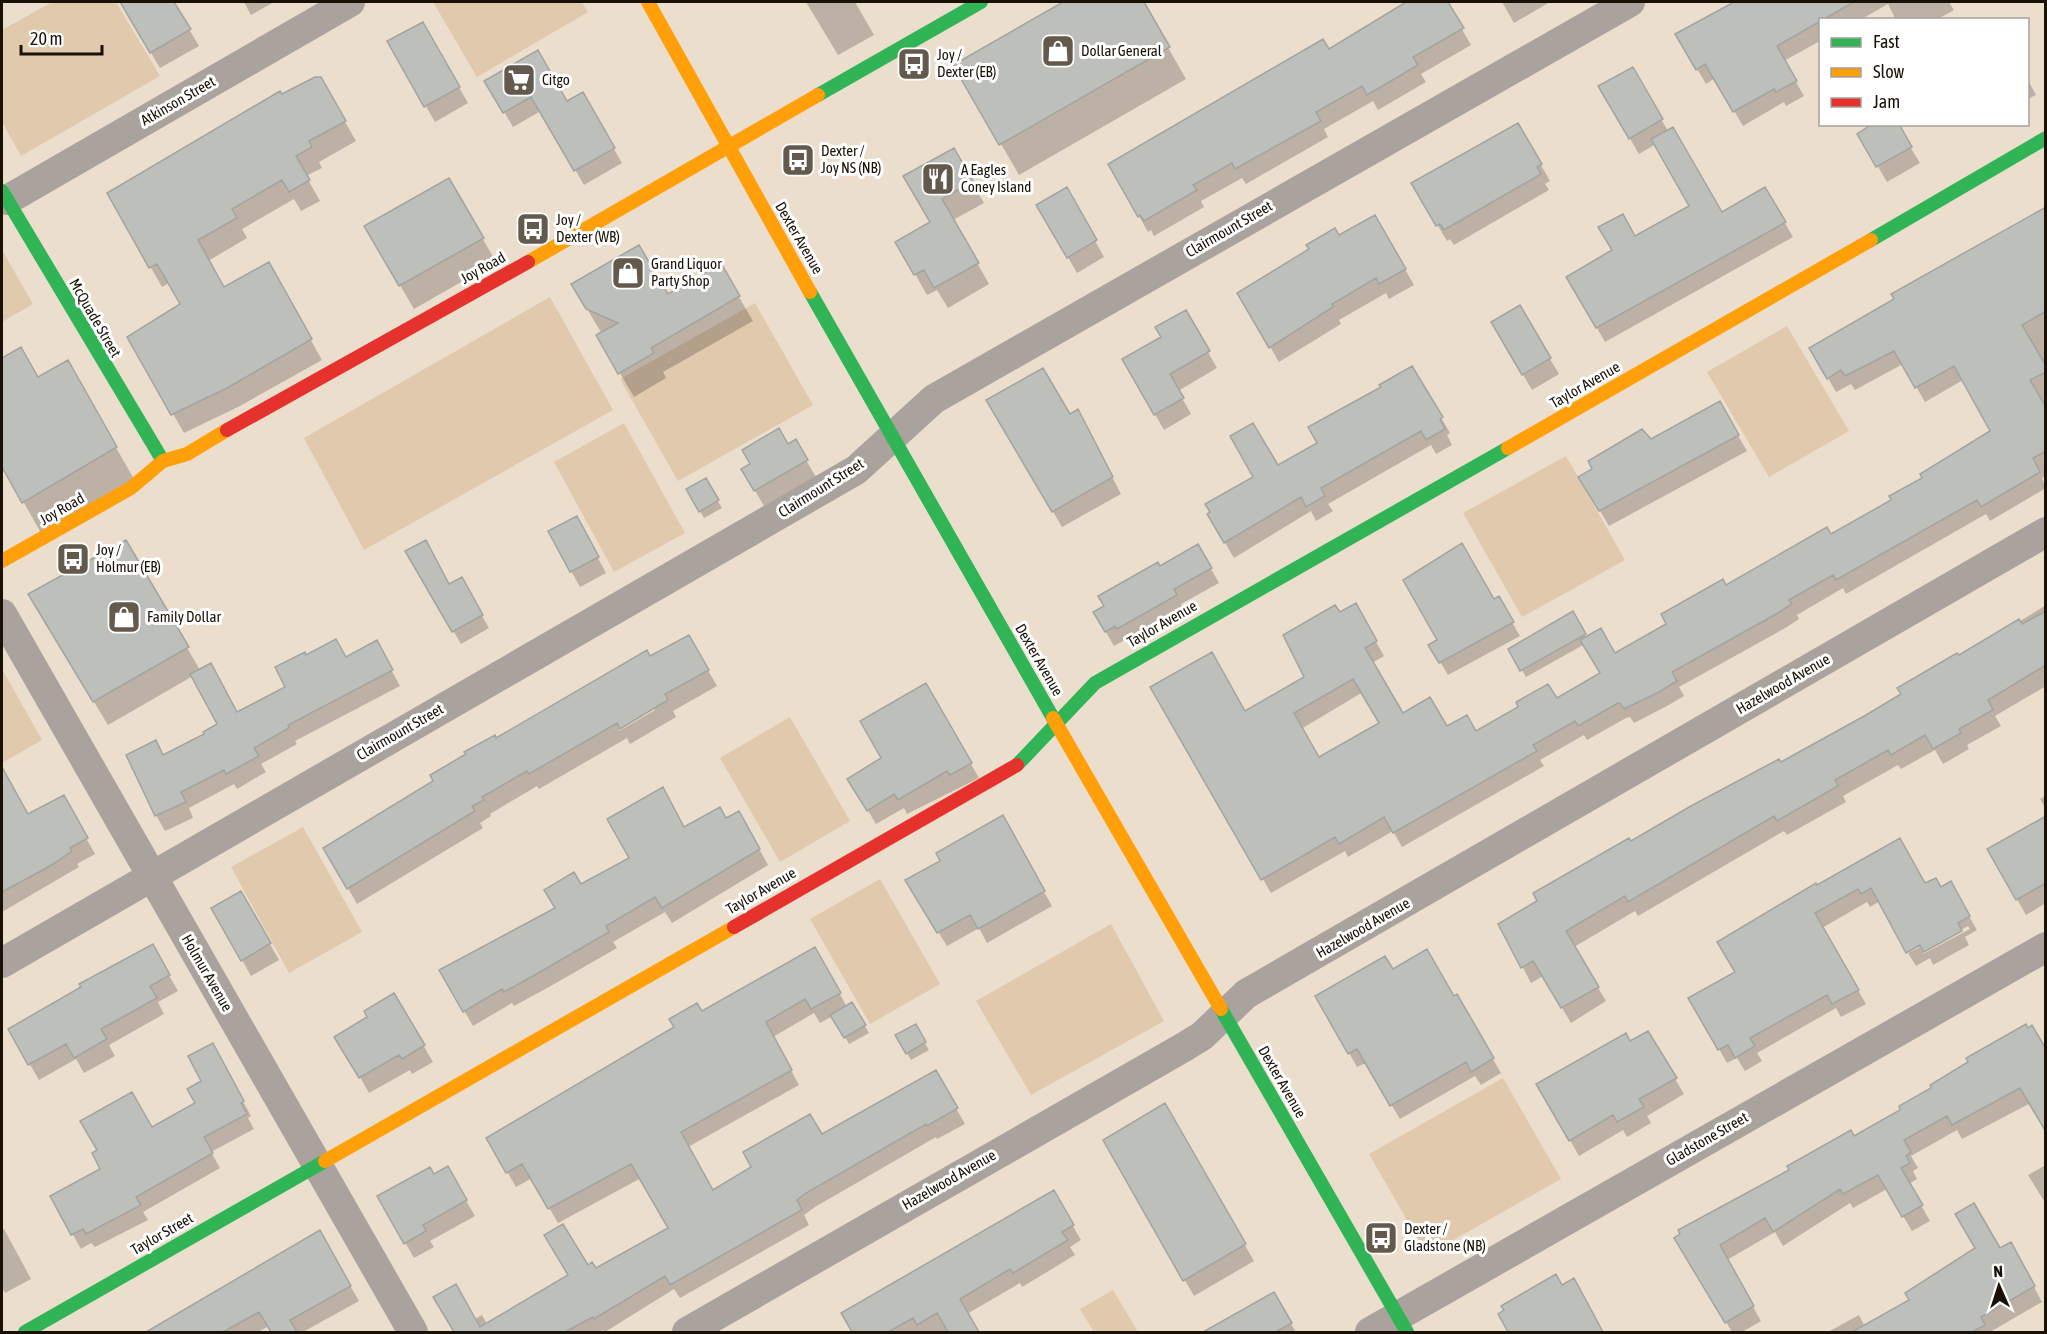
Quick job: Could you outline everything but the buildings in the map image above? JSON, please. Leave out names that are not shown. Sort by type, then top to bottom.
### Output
[{"type":"street","name":"Atkinson Street","points":[[4,195],[350,2]]},
{"type":"street","name":"Dexter Avenue","points":[[648,2],[727,147],[892,436],[1403,1324]]},
{"type":"street","name":"Joy Road","points":[[2,561],[131,488],[163,461],[187,454],[291,392],[542,254],[981,2]]},
{"type":"street","name":"Clairmount Street","points":[[2,963],[856,470],[934,399],[1630,2]]},
{"type":"street","name":"Taylor Avenue","points":[[316,1165],[1022,762],[1056,722],[1095,683],[1794,285],[2046,138]]},
{"type":"street","name":"McQuade Street","points":[[4,195],[163,461]]},
{"type":"street","name":"Hazelwood Avenue","points":[[687,1332],[1184,1047],[1202,1036],[1246,994],[2046,532]]},
{"type":"street","name":"Holmur Avenue","points":[[2,614],[412,1332]]},
{"type":"street","name":"Gladstone Street","points":[[1370,1332],[1403,1324],[2046,947]]},
{"type":"street","name":"Taylor Street","points":[[25,1332],[316,1165]]},
{"type":"shaded area","points":[[52,2],[116,2],[160,76],[21,156],[2,122],[2,30]]},
{"type":"shaded area","points":[[433,2],[582,2],[588,12],[477,77]]},
{"type":"shaded area","points":[[2,250],[33,304],[2,322]]},
{"type":"shaded area","points":[[550,297],[613,410],[364,550],[304,438]]},
{"type":"shaded area","points":[[755,303],[813,405],[678,481],[620,379]]},
{"type":"shaded area","points":[[1787,326],[1849,431],[1769,477],[1707,372]]},
{"type":"shaded area","points":[[624,423],[685,533],[614,572],[554,462]]},
{"type":"shaded area","points":[[1566,456],[1625,560],[1522,617],[1463,513]]},
{"type":"shaded area","points":[[2,669],[42,740],[2,763]]},
{"type":"shaded area","points":[[790,717],[850,821],[780,862],[720,758]]},
{"type":"shaded area","points":[[303,827],[362,932],[289,973],[231,867]]},
{"type":"shaded area","points":[[880,879],[940,984],[870,1024],[810,919]]},
{"type":"shaded area","points":[[1111,924],[1164,1021],[1031,1095],[976,1001]]},
{"type":"shaded area","points":[[1503,1078],[1561,1179],[1427,1255],[1369,1154]]},
{"type":"shaded area","points":[[1113,1290],[1138,1332],[1094,1332],[1080,1309]]},
{"type":"traffic: fast","points":[[818,95],[981,2]]},
{"type":"traffic: fast","points":[[1871,240],[2046,138]]},
{"type":"traffic: fast","points":[[2,191],[163,461]]},
{"type":"traffic: fast","points":[[810,292],[1053,718]]},
{"type":"traffic: fast","points":[[1017,765],[1095,683],[1508,448]]},
{"type":"traffic: fast","points":[[1221,1009],[1407,1332]]},
{"type":"traffic: fast","points":[[25,1332],[325,1161]]},
{"type":"traffic: slow","points":[[648,2],[810,292]]},
{"type":"traffic: slow","points":[[528,262],[818,95]]},
{"type":"traffic: slow","points":[[1508,448],[1871,240]]},
{"type":"traffic: slow","points":[[2,561],[131,488],[163,461],[187,454],[227,430]]},
{"type":"traffic: slow","points":[[1053,718],[1221,1009]]},
{"type":"traffic: slow","points":[[325,1161],[734,927]]},
{"type":"traffic: jam","points":[[227,430],[528,262]]},
{"type":"traffic: jam","points":[[734,927],[1017,765]]},
{"type":"place","name":"Dollar General","points":[[1058,51]]},
{"type":"place","name":"Joy / Dexter (EB)","points":[[914,64]]},
{"type":"place","name":"Citgo","points":[[519,80]]},
{"type":"place","name":"Dexter / Joy NS (NB)","points":[[798,160]]},
{"type":"place","name":"A Eagles Coney Island","points":[[938,179]]},
{"type":"place","name":"Joy / Dexter (WB)","points":[[533,229]]},
{"type":"place","name":"Grand Liquor Party Shop","points":[[628,273]]},
{"type":"place","name":"Joy / Holmur (EB)","points":[[73,559]]},
{"type":"place","name":"Family Dollar","points":[[124,617]]},
{"type":"place","name":"Dexter / Gladstone (NB)","points":[[1381,1238]]}]
